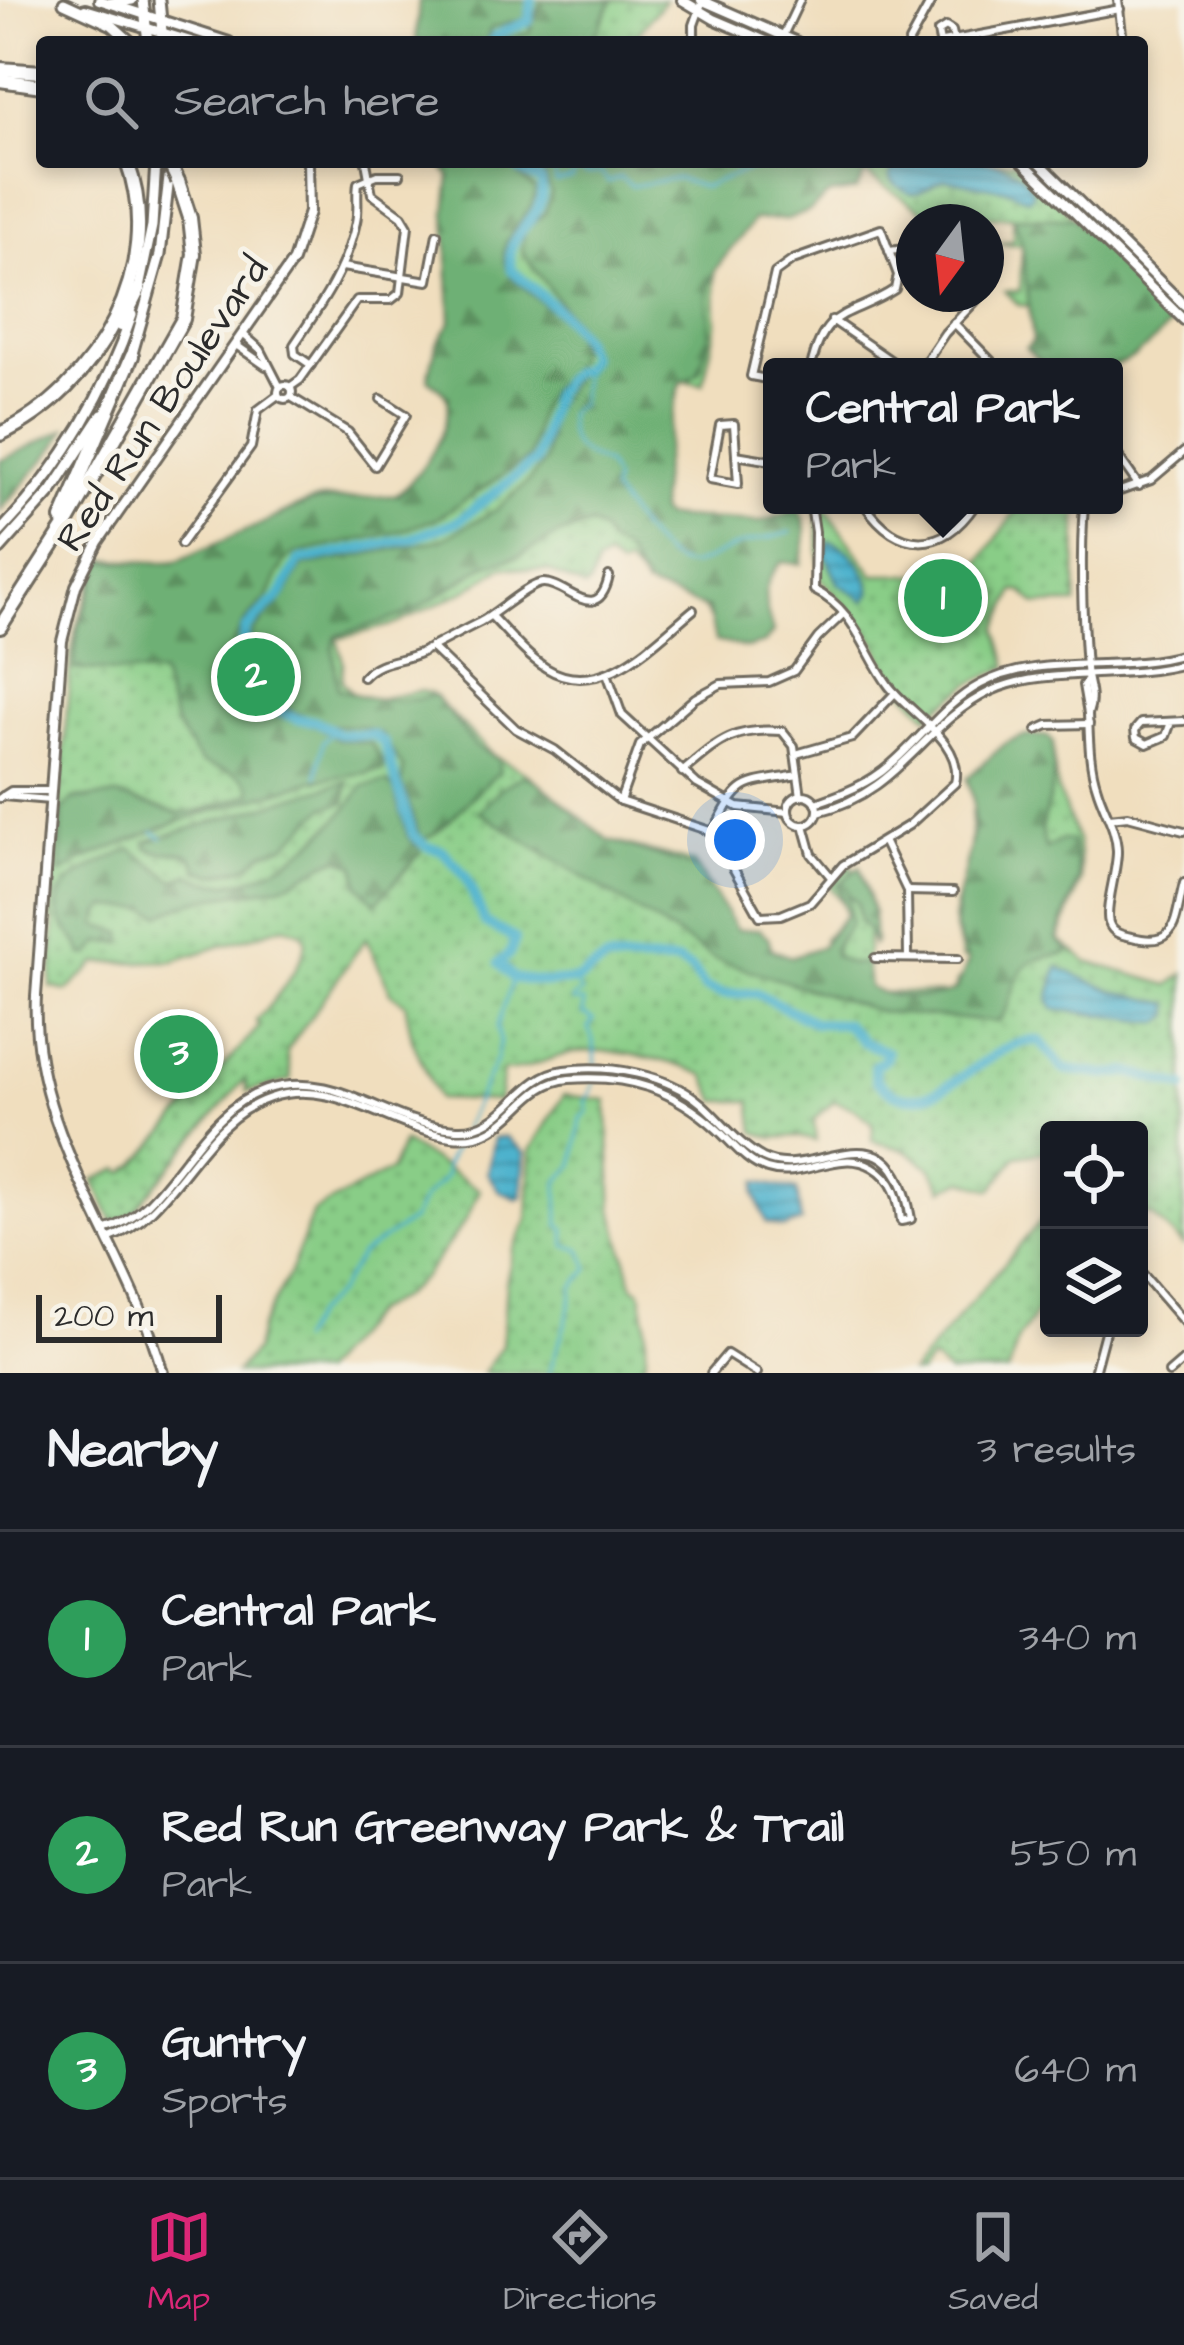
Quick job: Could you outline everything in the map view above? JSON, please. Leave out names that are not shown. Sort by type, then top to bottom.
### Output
[{"type":"highway","points":[[0,69],[36,72]]},
{"type":"highway","points":[[0,80],[36,85]]},
{"type":"highway","points":[[0,436],[71,383],[116,318],[139,226],[129,168]]},
{"type":"highway","points":[[1,626],[69,520],[179,329],[190,296],[194,254],[190,218],[173,168]]},
{"type":"highway","points":[[0,436],[51,410],[79,385],[110,345],[139,289]]},
{"type":"highway","points":[[1,626],[59,524],[132,356]]},
{"type":"main road","points":[[105,2],[132,0]]},
{"type":"main road","points":[[143,0],[147,36]]},
{"type":"main road","points":[[159,0],[163,36]]},
{"type":"main road","points":[[682,0],[702,3],[775,36]]},
{"type":"main road","points":[[60,1],[161,36]]},
{"type":"main road","points":[[60,1],[112,25],[124,36]]},
{"type":"main road","points":[[105,2],[212,36]]},
{"type":"main road","points":[[702,3],[758,36]]},
{"type":"main road","points":[[0,532],[47,479],[85,422],[112,366],[139,289],[152,226],[156,168]]},
{"type":"main road","points":[[0,548],[70,466],[132,356],[160,255],[169,168]]},
{"type":"main road","name":"Red Run Boulevard","points":[[163,1373],[56,1120],[37,1050],[35,1010],[60,654],[79,578],[108,526],[286,274],[303,239],[310,198],[308,168]]},
{"type":"main road","points":[[1029,168],[1184,320]]},
{"type":"main road","points":[[1045,168],[1184,305]]},
{"type":"street","points":[[783,36],[800,0]]},
{"type":"street","points":[[912,36],[932,0]]},
{"type":"street","points":[[694,36],[702,3]]},
{"type":"street","points":[[971,36],[1119,4],[1122,36]]},
{"type":"street","points":[[182,544],[250,447],[258,410],[311,365],[354,303],[365,297],[395,298],[400,293],[408,226],[372,194],[368,168]]},
{"type":"street","points":[[311,365],[295,353],[294,345],[328,298],[342,267],[357,217],[357,186],[370,176],[400,175]]},
{"type":"street","points":[[763,378],[751,376],[775,272],[793,260],[881,229],[898,275],[895,289],[832,320],[818,340],[813,358]]},
{"type":"street","points":[[342,267],[428,281],[437,234]]},
{"type":"street","points":[[889,251],[896,250]]},
{"type":"street","points":[[929,358],[965,312]]},
{"type":"street","points":[[832,320],[887,358]]},
{"type":"street","points":[[954,323],[989,358]]},
{"type":"street","points":[[244,335],[261,350],[284,400],[291,397]]},
{"type":"street","points":[[236,345],[269,368]]},
{"type":"street","points":[[290,387],[291,397]]},
{"type":"street","points":[[291,397],[354,437],[375,466],[406,415],[381,399]]},
{"type":"street","points":[[734,424],[736,455],[738,484],[710,479],[720,425],[734,424]]},
{"type":"street","points":[[1123,490],[1160,474],[1184,452]]},
{"type":"street","points":[[736,455],[763,460]]},
{"type":"street","points":[[1123,463],[1139,485]]},
{"type":"street","points":[[431,646],[516,729],[555,750],[620,801],[713,832],[760,916],[800,909],[854,858],[884,843],[955,783],[954,760],[933,730],[895,693],[863,637],[814,590],[813,514]]},
{"type":"street","points":[[873,514],[888,533],[904,540],[927,541],[956,530],[968,514]]},
{"type":"street","points":[[1084,514],[1088,714],[1094,779],[1116,840],[1117,872],[1108,916],[1115,932],[1150,942],[1163,940],[1171,932],[1184,883]]},
{"type":"street","points":[[362,677],[375,666],[431,646],[491,616],[540,583],[553,584],[575,599],[591,600],[602,594],[609,576]]},
{"type":"street","points":[[491,616],[546,668],[569,677],[608,675],[693,610]]},
{"type":"street","points":[[620,801],[636,750],[647,738],[712,687],[769,682],[794,671],[843,614]]},
{"type":"street","points":[[933,730],[968,692],[995,678],[1022,670],[1131,664],[1184,654]]},
{"type":"street","points":[[801,796],[792,801],[788,812],[793,821],[804,825],[814,821],[817,807],[878,775],[933,730],[998,688],[1038,679],[1086,679],[1184,664]]},
{"type":"street","points":[[608,675],[616,706],[682,772],[728,803],[758,812],[788,812]]},
{"type":"street","points":[[796,754],[852,738],[895,693]]},
{"type":"street","points":[[1172,722],[1166,736],[1148,744],[1136,738],[1141,723],[1184,721]]},
{"type":"street","points":[[1037,730],[1048,725],[1089,724]]},
{"type":"street","points":[[682,772],[726,736],[782,731],[792,740],[801,796],[817,807]]},
{"type":"street","points":[[713,832],[736,790],[751,782],[797,775]]},
{"type":"street","points":[[2,797],[50,795]]},
{"type":"street","points":[[1109,818],[1128,816],[1184,831]]},
{"type":"street","points":[[804,825],[812,854],[831,877]]},
{"type":"street","points":[[884,843],[908,891],[908,958]]},
{"type":"street","points":[[908,891],[953,892]]},
{"type":"street","points":[[875,958],[958,959]]},
{"type":"street","points":[[106,1235],[137,1213],[224,1114],[268,1089],[299,1084],[330,1087],[446,1132],[478,1131],[506,1123],[541,1088],[577,1074],[675,1095],[748,1160],[770,1170],[799,1172],[849,1160],[866,1163],[888,1179],[898,1199],[901,1221],[911,1220],[900,1180],[879,1159],[850,1151],[790,1164],[772,1162],[754,1153],[679,1087],[646,1076],[607,1077]]},
{"type":"street","points":[[1148,1280],[1184,1322]]},
{"type":"street","points":[[1094,1373],[1104,1337]]},
{"type":"street","points":[[711,1373],[727,1354],[757,1373]]},
{"type":"street","points":[[1169,1373],[1184,1360]]},
{"type":"green space","points":[[419,0],[529,0],[525,19],[491,28],[488,36],[416,36]]},
{"type":"green space","points":[[477,0],[665,0],[636,36],[474,36]]},
{"type":"green space","points":[[542,0],[613,0],[595,36],[516,36],[529,32]]},
{"type":"green space","points":[[443,168],[516,168],[535,189],[530,208],[505,245],[507,268],[566,324],[575,336],[577,356],[542,402],[529,458],[436,519],[293,554],[283,564],[268,597],[244,623],[225,661],[219,692],[231,710],[259,710],[318,726],[336,739],[371,743],[383,770],[315,780],[179,821],[82,860],[61,874],[62,811],[73,799],[117,796],[177,813],[200,811],[252,793],[239,775],[201,763],[175,724],[161,675],[74,669],[78,627],[103,561],[173,563],[311,502],[399,495],[418,473],[448,412],[449,397],[428,379],[436,345],[451,322],[446,212],[450,176]]},
{"type":"green space","points":[[450,168],[841,168],[713,203],[716,325],[703,384],[588,366],[548,483],[775,550],[717,632],[700,602],[659,586],[651,589],[626,564],[620,568],[607,558],[596,564],[585,588],[549,571],[503,567],[396,624],[337,639],[342,682],[360,702],[430,693],[494,756],[527,773],[604,839],[694,863],[730,929],[790,957],[814,949],[822,957],[831,947],[823,939],[849,912],[829,885],[851,864],[870,905],[864,992],[952,994],[958,980],[966,978],[968,959],[962,959],[953,920],[969,868],[972,812],[977,814],[1052,752],[1058,791],[1078,842],[1081,881],[1059,940],[1088,962],[1169,985],[1184,974],[1184,1245],[1148,1214],[1148,1121],[1040,1121],[1040,1152],[1017,1156],[992,1190],[964,1180],[943,1189],[932,1169],[906,1150],[872,1141],[873,1123],[855,1109],[834,1101],[814,1120],[816,1141],[797,1136],[774,1138],[755,1132],[751,1101],[717,1101],[705,1075],[638,1056],[599,1051],[567,1054],[503,1071],[499,1101],[438,1099],[412,1039],[405,1003],[391,993],[366,938],[287,1051],[291,1080],[247,1092],[245,1079],[132,1213],[113,1223],[94,1180],[120,1169],[124,1173],[137,1164],[203,1090],[200,1086],[216,1068],[220,1070],[260,1026],[256,1021],[289,979],[305,942],[303,934],[284,926],[174,961],[97,963],[67,991],[51,987],[55,921],[51,920],[71,657],[76,628],[101,559],[183,560],[312,501],[368,500],[396,493],[417,475],[447,422],[448,401],[432,379],[458,326],[455,174]]},
{"type":"green space","points":[[538,168],[862,168],[856,190],[829,194],[808,212],[789,219],[753,220],[722,261],[708,291],[706,350],[698,373],[681,383],[669,429],[659,512],[664,517],[760,522],[801,514],[806,536],[801,564],[781,562],[774,571],[766,587],[773,632],[765,643],[747,648],[715,641],[708,609],[645,586],[625,552],[591,525],[484,566],[411,613],[336,636],[338,689],[386,700],[434,695],[475,746],[499,760],[499,773],[440,830],[421,840],[402,784],[403,768],[381,734],[362,727],[329,725],[252,696],[236,702],[229,690],[253,632],[285,596],[302,566],[440,540],[496,510],[545,461],[551,412],[590,353],[578,328],[522,252],[524,230],[545,213],[551,192]]},
{"type":"green space","points":[[857,168],[1023,168],[1101,245],[1113,358],[1036,358],[1026,348],[1033,341],[1030,306],[1019,305],[1005,291],[1020,291],[1022,245],[1004,243],[1013,240],[1013,217],[1004,217],[1004,204],[912,204]]},
{"type":"green space","points":[[1014,217],[1073,218],[1177,318],[1144,350],[1123,362],[1123,358],[1036,358],[1026,348],[1033,341],[1022,245]]},
{"type":"green space","points":[[66,429],[57,445],[0,511],[0,461]]},
{"type":"green space","points":[[817,514],[830,514],[874,575],[971,575],[1014,514],[1077,514],[1076,604],[1037,605],[1015,591],[998,629],[1008,667],[970,684],[928,716],[896,683],[874,639],[820,577]]},
{"type":"green space","points":[[1048,736],[1053,741],[1053,781],[1043,840],[1046,849],[1061,840],[1072,841],[1079,877],[1057,939],[1069,952],[1035,960],[1024,968],[998,1022],[881,1012],[715,959],[479,812],[501,788],[524,775],[608,840],[698,869],[737,930],[759,929],[772,950],[791,957],[820,947],[846,915],[838,885],[860,866],[873,912],[875,942],[873,945],[868,929],[860,923],[857,903],[848,894],[851,923],[834,956],[850,964],[866,963],[869,987],[878,991],[900,997],[936,996],[956,990],[968,962],[955,926],[974,830],[967,778],[1007,742]]},
{"type":"green space","points":[[348,781],[345,802],[325,807],[285,846],[264,852],[249,866],[216,875],[198,870],[184,853],[147,847],[146,842]]},
{"type":"green space","points":[[387,782],[394,789],[408,837],[421,852],[376,903],[359,885],[356,865],[339,858],[287,884],[206,899],[161,915],[148,909],[107,907],[97,925],[123,933],[123,943],[101,942],[90,955],[83,955],[63,923],[58,908],[67,885],[131,849],[174,880],[190,874],[213,882],[237,882],[287,861],[332,825],[363,786]]},
{"type":"green space","points":[[564,1095],[607,1100],[613,1209],[633,1286],[641,1291],[646,1357],[640,1373],[483,1373],[502,1346],[506,1283],[513,1251],[528,1220],[531,1150]]},
{"type":"green space","points":[[403,1142],[480,1190],[466,1220],[424,1277],[373,1312],[320,1373],[235,1373],[255,1350],[260,1328],[290,1273],[313,1212],[391,1170]]},
{"type":"green space","points":[[1040,1222],[1040,1304],[1018,1340],[1008,1372],[948,1373],[931,1359],[920,1373],[911,1373]]},
{"type":"water","points":[[894,168],[1011,168],[1033,193],[1028,199],[1008,190],[945,179],[914,193],[901,188],[890,175]]},
{"type":"water","points":[[829,541],[844,548],[862,569],[871,593],[865,601],[838,583],[825,554]]},
{"type":"water","points":[[1058,967],[1113,991],[1171,1004],[1171,1015],[1161,1023],[1054,1009],[1049,999]]},
{"type":"water","points":[[506,1137],[525,1153],[518,1199],[499,1191],[487,1173],[494,1138]]},
{"type":"water","points":[[757,1182],[797,1190],[801,1222],[784,1228],[767,1223],[755,1193]]},
{"type":"waterway","points":[[495,36],[529,21],[532,0]]},
{"type":"waterway","points":[[518,168],[541,181],[542,196],[513,244],[512,270],[560,312],[582,338],[589,356],[583,369],[571,372],[553,395],[536,461],[458,521],[413,538],[299,561],[281,595],[246,629],[236,673],[225,682],[227,697],[237,704],[259,703],[297,719],[316,721],[339,734],[373,735],[384,743],[413,835],[426,846],[442,850],[465,875],[485,923],[515,939],[510,953],[499,963],[513,978],[547,983],[578,980],[606,961],[678,962],[692,970],[704,988],[723,994],[756,993],[815,1023],[846,1024],[863,1042],[887,1052],[874,1066],[876,1080],[897,1094],[917,1097],[937,1091],[998,1053],[1019,1043],[1040,1041],[1063,1069],[1106,1075],[1128,1072],[1184,1087]]},
{"type":"waterway","points":[[527,176],[554,168]]},
{"type":"waterway","points":[[554,168],[556,182],[572,178],[576,169],[586,174],[601,172],[608,182],[620,177],[632,186],[676,178],[703,187],[753,168]]},
{"type":"waterway","points":[[583,369],[580,405],[569,411],[571,439],[580,451],[606,464],[614,479],[612,492],[659,550],[683,565],[694,565],[743,544],[791,532]]},
{"type":"waterway","points":[[317,776],[323,741],[334,732]]},
{"type":"waterway","points":[[153,832],[163,838]]},
{"type":"waterway","points":[[463,1129],[496,1060],[497,1027],[513,978]]},
{"type":"waterway","points":[[549,1373],[573,1287],[589,1269],[581,1249],[566,1246],[565,1229],[559,1225],[558,1182],[574,1165],[596,1065],[588,1028],[594,1020],[583,1014],[584,1002],[573,1002],[582,993],[573,980]]},
{"type":"waterway","points":[[298,1341],[360,1255],[412,1220],[423,1199],[445,1177],[459,1137]]},
{"type":"place","name":"Central Park","points":[[943,598]]},
{"type":"place","name":"Red Run Greenway Park & Trail","points":[[256,677]]},
{"type":"place","name":"Guntry","points":[[179,1054]]}]
